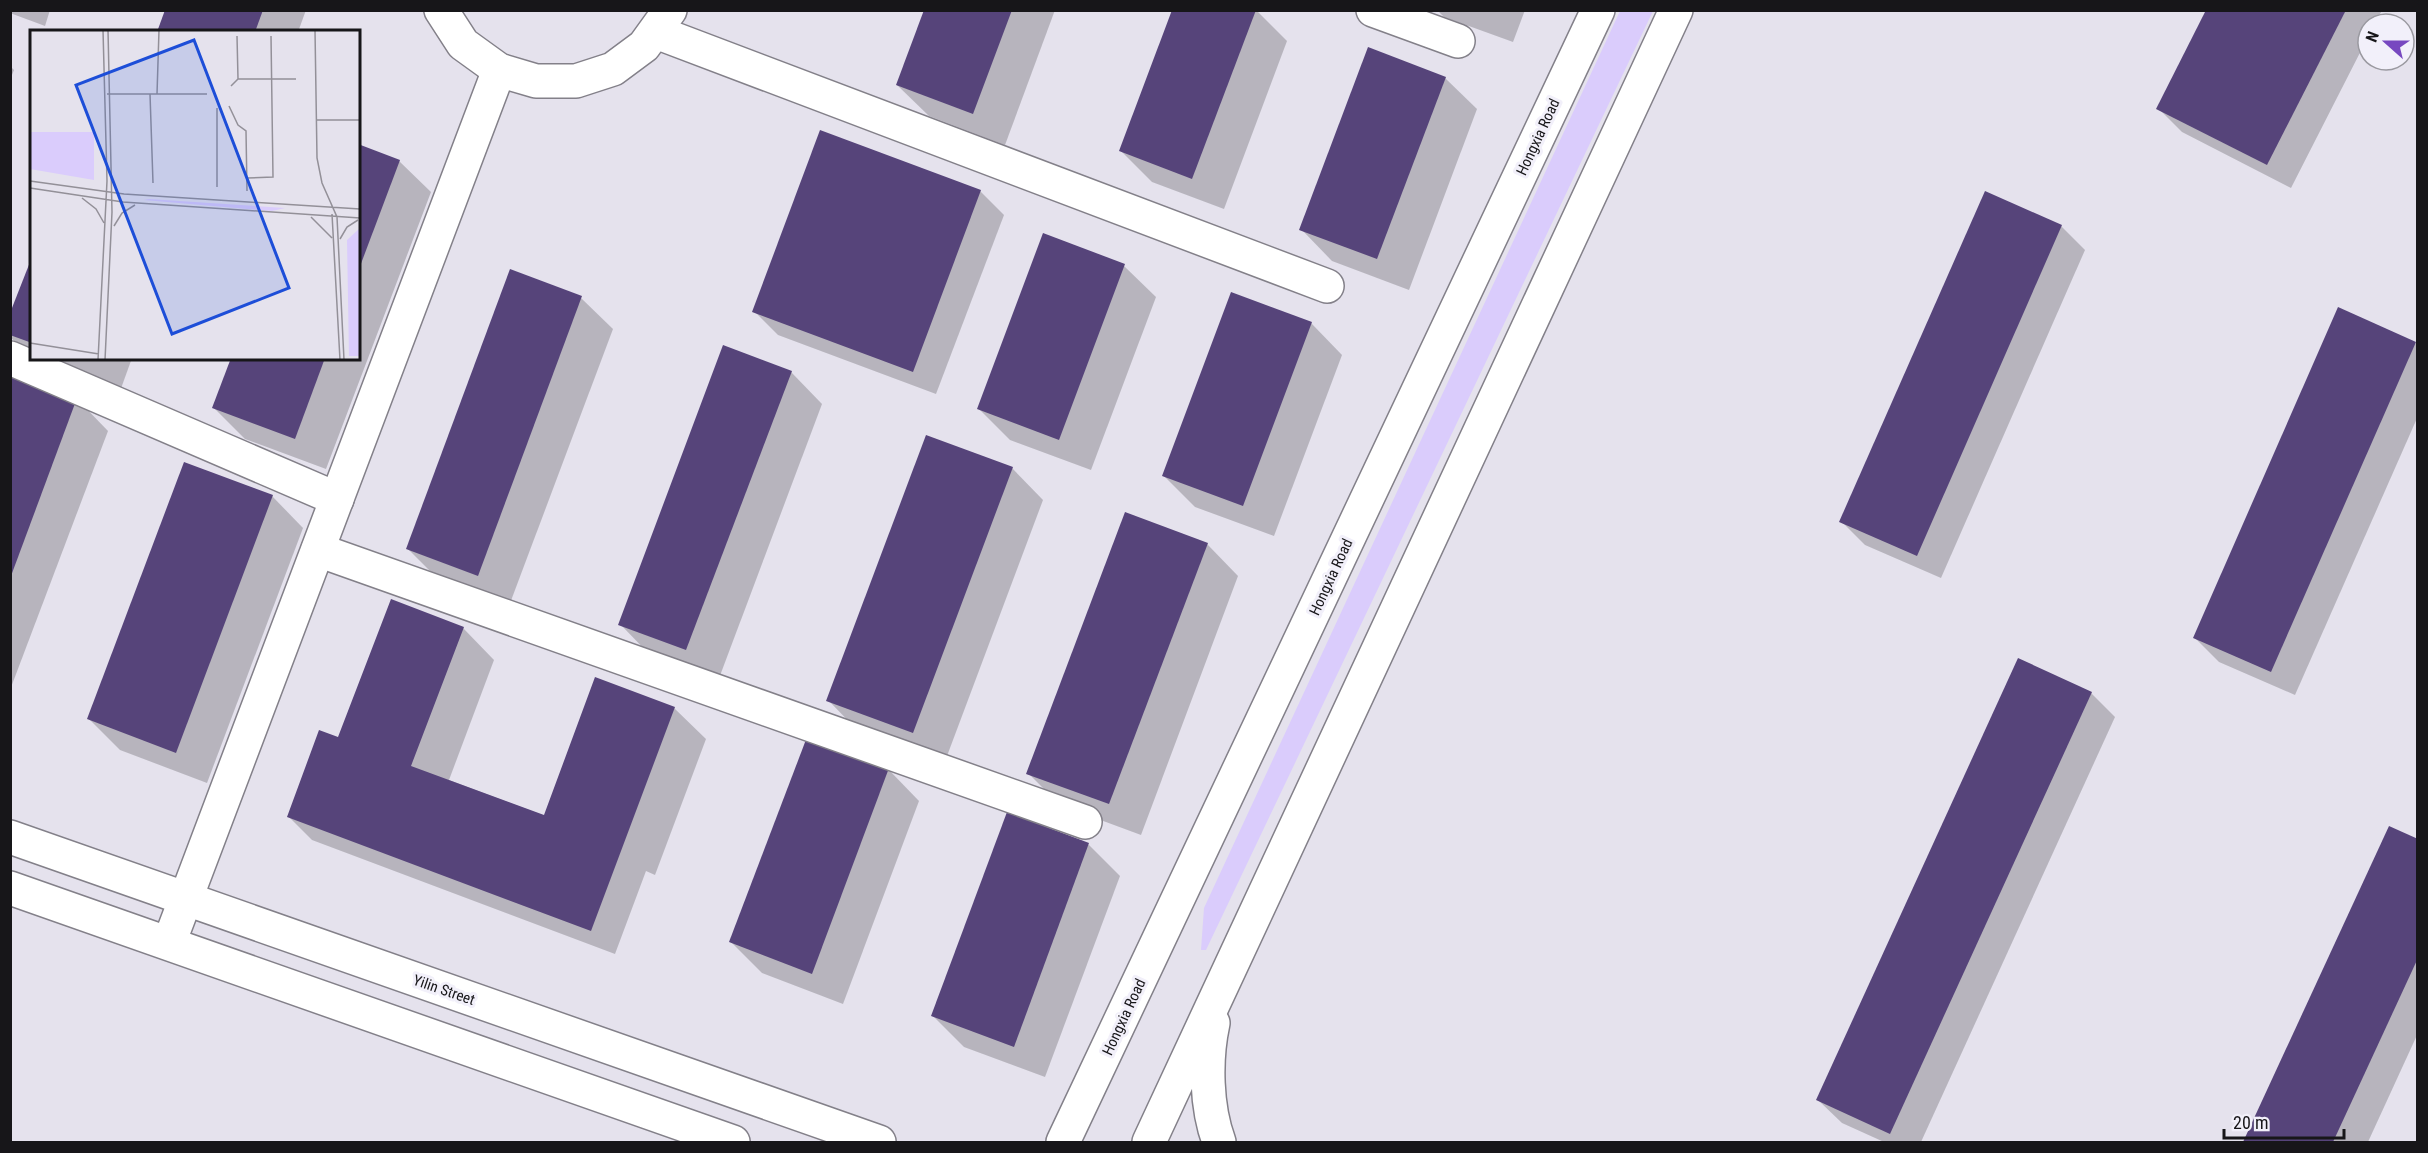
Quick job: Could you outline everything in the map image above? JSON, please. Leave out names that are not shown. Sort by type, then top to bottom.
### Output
[{"type":"street","points":[[441,10],[463,44],[499,70],[536,81],[576,81],[613,69],[644,46],[663,21],[1327,286]]},
{"type":"street","points":[[1373,10],[1458,41]]},
{"type":"street","name":"Hongxia Road","points":[[1063,1143],[1598,10]]},
{"type":"street","points":[[1149,1143],[1676,10]]},
{"type":"street","points":[[169,944],[499,70]]},
{"type":"street","points":[[10,358],[337,499]]},
{"type":"street","points":[[318,550],[1085,822]]},
{"type":"street","name":"Yilin Street","points":[[10,837],[879,1143]]},
{"type":"street","points":[[10,888],[734,1143]]},
{"type":"street","points":[[1218,993],[1209,1039],[1209,1084],[1219,1143]]},
{"type":"shaded area","points":[[1620,11],[1653,11],[1206,950],[1201,950],[1204,908]]},
{"type":"building","points":[[165,10],[263,10],[256,30],[158,30]]},
{"type":"building","points":[[924,10],[1012,10],[973,114],[896,85]]},
{"type":"building","points":[[1172,10],[1256,10],[1192,179],[1119,151]]},
{"type":"building","points":[[2206,10],[2346,10],[2267,165],[2156,109]]},
{"type":"building","points":[[1368,47],[1446,77],[1377,259],[1299,230]]},
{"type":"building","points":[[820,130],[981,190],[913,372],[752,312]]},
{"type":"building","points":[[360,145],[400,160],[360,266]]},
{"type":"building","points":[[1985,191],[2062,225],[1917,556],[1839,522]]},
{"type":"building","points":[[1043,233],[1125,264],[1059,440],[977,409]]},
{"type":"building","points":[[30,262],[30,342],[10,335],[10,313]]},
{"type":"building","points":[[510,269],[582,296],[478,576],[406,549]]},
{"type":"building","points":[[1231,292],[1312,322],[1243,506],[1162,476]]},
{"type":"building","points":[[2338,307],[2416,342],[2271,672],[2193,638]]},
{"type":"building","points":[[723,345],[792,371],[686,650],[618,625]]},
{"type":"building","points":[[230,360],[324,360],[295,439],[212,408]]},
{"type":"building","points":[[10,373],[77,398],[11,576],[10,576]]},
{"type":"building","points":[[926,435],[1013,467],[913,733],[826,701]]},
{"type":"building","points":[[184,462],[273,495],[176,753],[87,719]]},
{"type":"building","points":[[1125,512],[1208,543],[1109,804],[1026,774]]},
{"type":"building","points":[[391,599],[464,627],[411,766],[544,815],[595,677],[675,707],[591,931],[287,817],[319,730],[338,737]]},
{"type":"building","points":[[2018,658],[2092,692],[1890,1134],[1816,1100]]},
{"type":"building","points":[[807,737],[889,768],[812,974],[729,942]]},
{"type":"building","points":[[1007,812],[1089,843],[1014,1047],[931,1016]]},
{"type":"building","points":[[2389,826],[2418,839],[2418,958],[2333,1142],[2243,1142]]}]
